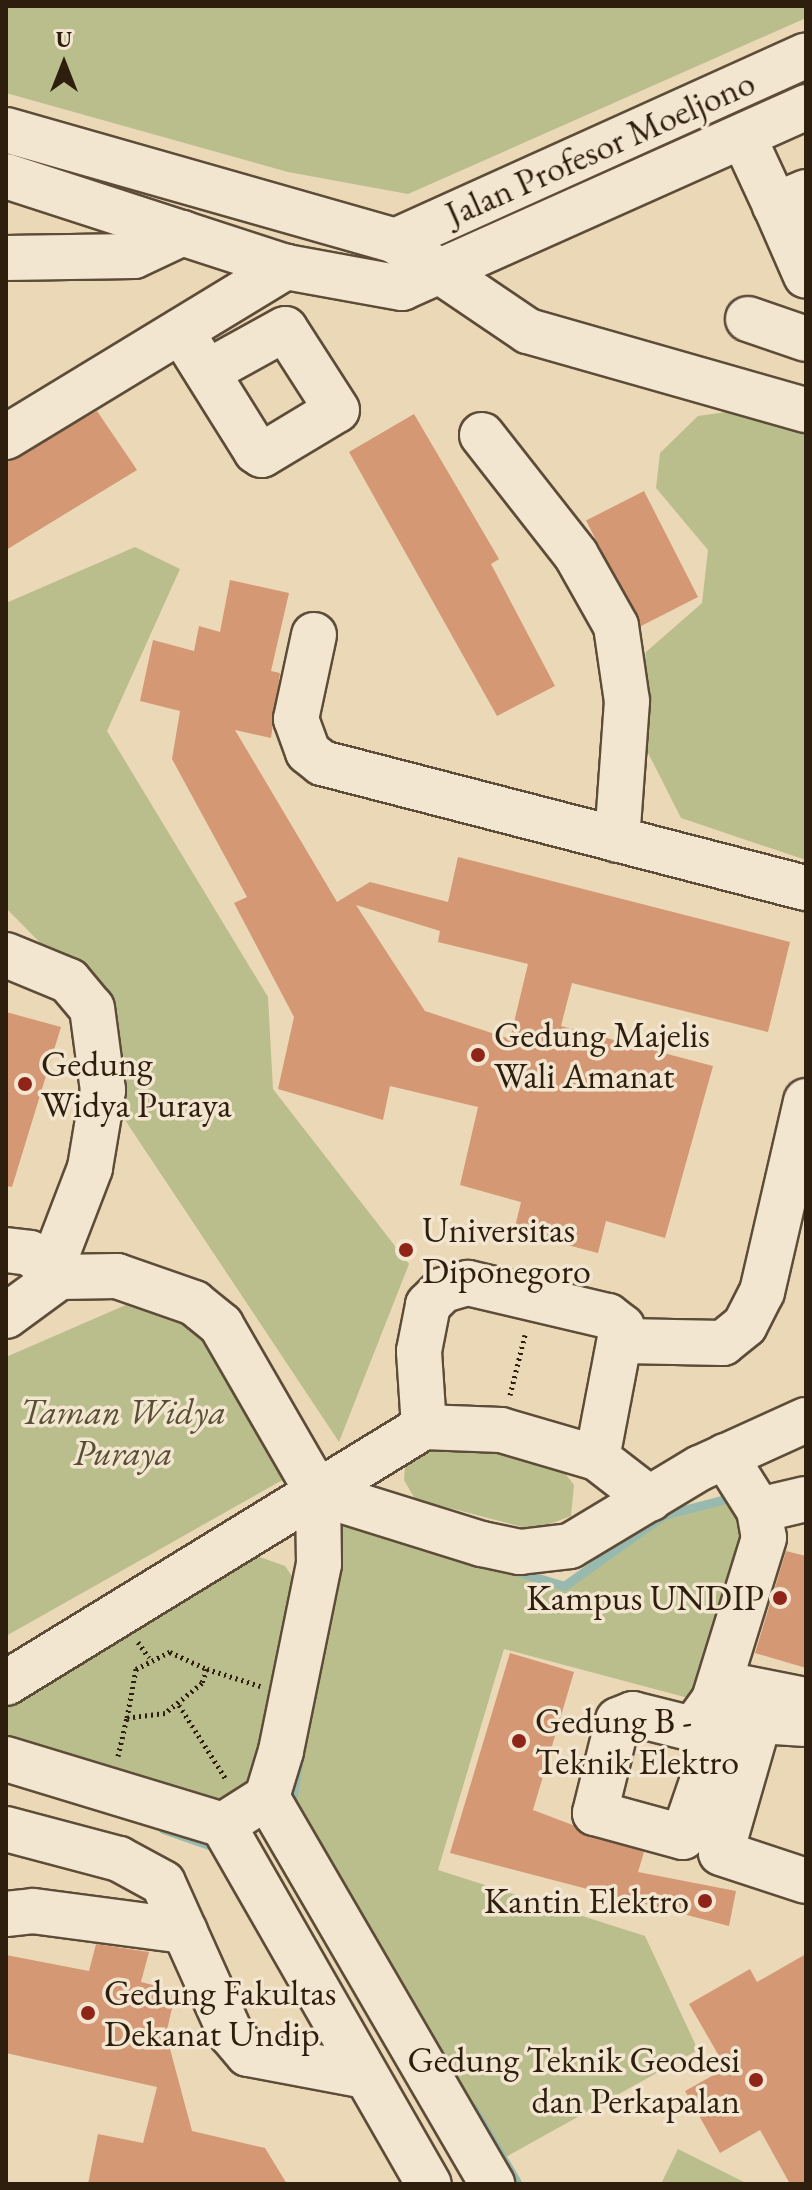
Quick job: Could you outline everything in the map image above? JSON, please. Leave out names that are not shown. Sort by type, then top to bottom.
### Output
[{"type":"street","name":"Jalan Profesor Moeljono","points":[[395,241],[806,55]]},
{"type":"street","points":[[6,176],[286,267],[383,288],[438,274],[806,107]]},
{"type":"street","points":[[6,130],[395,241],[438,274],[528,331],[806,410]]},
{"type":"street","points":[[743,136],[790,198],[806,276]]},
{"type":"street","points":[[6,258],[134,256],[183,233]]},
{"type":"street","points":[[6,437],[286,267]]},
{"type":"street","points":[[748,319],[806,339]]},
{"type":"street","points":[[181,331],[207,372]]},
{"type":"street","points":[[482,435],[576,555],[616,626],[627,701],[617,840]]},
{"type":"street","points":[[314,635],[296,719],[308,752],[322,763],[806,888]]},
{"type":"street","points":[[6,955],[69,981],[92,1008],[103,1090],[90,1168],[56,1272],[6,1316]]},
{"type":"street","points":[[625,1341],[723,1343],[745,1325],[762,1292],[806,1101]]},
{"type":"street","points":[[6,1250],[56,1272],[117,1276],[204,1308],[221,1325],[318,1493],[319,1564],[271,1689],[252,1789],[223,1825]]},
{"type":"street","points":[[424,1427],[419,1351],[428,1305],[443,1290],[468,1283],[608,1316],[625,1341],[597,1458]]},
{"type":"street","points":[[318,1493],[520,1552],[570,1546],[725,1456],[806,1420]]},
{"type":"street","points":[[6,1683],[424,1427],[501,1430],[597,1458],[650,1499]]},
{"type":"street","points":[[725,1456],[759,1510],[764,1538],[702,1725],[622,1717],[595,1813],[683,1837],[735,1686],[806,1700]]},
{"type":"street","points":[[759,1510],[806,1499]]},
{"type":"street","points":[[246,1537],[298,1549],[319,1564]]},
{"type":"street","points":[[806,1724],[759,1721],[721,1853],[806,1881]]},
{"type":"street","points":[[6,1759],[223,1825],[429,2184]]},
{"type":"street","points":[[252,1789],[492,2184]]},
{"type":"street","points":[[6,1829],[147,1871],[163,1883],[231,2034],[248,2054],[366,2076]]},
{"type":"street","points":[[6,1914],[33,1911],[185,1931]]},
{"type":"street","points":[[334,2015],[377,1991]]},
{"type":"path","points":[[501,1430],[534,1299]]},
{"type":"path","points":[[120,1645],[147,1629]]},
{"type":"path","points":[[207,1669],[179,1705],[127,1718],[136,1669],[163,1652],[271,1689]]},
{"type":"path","points":[[179,1705],[232,1790],[252,1789]]},
{"type":"green space","points":[[6,6],[806,6],[806,18],[408,194],[288,172],[6,93]]},
{"type":"green space","points":[[770,406],[806,417],[806,860],[681,818],[635,727],[646,652],[702,603],[708,550],[656,488],[660,453],[698,416]]},
{"type":"green space","points":[[135,547],[180,569],[107,731],[268,997],[273,1089],[409,1264],[339,1442],[125,1120],[103,1007],[6,908],[6,603]]},
{"type":"green space","name":"Taman Widya Puraya","points":[[128,1304],[193,1323],[295,1473],[6,1636],[6,1357]]},
{"type":"green space","points":[[435,1437],[561,1468],[574,1485],[571,1516],[534,1530],[415,1499],[404,1480],[406,1456]]},
{"type":"green space","points":[[748,1493],[760,1523],[707,1703],[504,1649],[438,1870],[645,1936],[698,2050],[504,2158],[290,1813],[340,1520],[564,1586],[664,1515]]},
{"type":"green space","points":[[254,1555],[285,1566],[294,1579],[255,1768],[239,1799],[202,1806],[6,1744],[6,1704]]},
{"type":"green space","points":[[678,2149],[748,2184],[661,2184]]},
{"type":"building","points":[[97,411],[137,470],[6,550],[6,462]]},
{"type":"building","points":[[414,414],[499,559],[491,564],[555,686],[497,716],[349,452]]},
{"type":"building","points":[[644,491],[698,597],[640,627],[586,521]]},
{"type":"building","name":"Gedung Majelis Wali Amanat","points":[[230,580],[289,593],[271,671],[280,673],[271,738],[235,730],[337,902],[370,882],[448,902],[458,857],[790,942],[768,1032],[572,983],[561,1026],[713,1066],[665,1238],[606,1221],[598,1253],[514,1231],[521,1202],[460,1185],[478,1107],[390,1086],[383,1120],[278,1089],[294,1017],[234,903],[247,897],[172,759],[180,711],[140,701],[153,640],[194,651],[199,626],[220,632]],"holes":[[[356,905],[440,931],[438,942],[528,964],[510,1039],[425,1011]]]},
{"type":"building","name":"Gedung Widya Puraya","points":[[6,1012],[61,1027],[12,1187],[6,1186]]},
{"type":"building","name":"Kampus UNDIP","points":[[786,1551],[806,1556],[806,1668],[755,1653]]},
{"type":"building","name":"Gedung B - Teknik Elektro","points":[[510,1653],[574,1672],[533,1810],[644,1852],[638,1872],[736,1891],[729,1926],[450,1853]]},
{"type":"building","name":"Gedung Fakultas Dekanat Undip","points":[[96,1944],[149,1952],[141,1982],[176,1991],[166,2034],[192,2131],[265,2148],[287,2184],[88,2184],[98,2134],[143,2143],[157,2087],[6,2053],[6,1955],[89,1971]]},
{"type":"building","name":"Gedung Teknik Geodesi dan Perkapalan","points":[[806,1954],[806,2184],[790,2184],[760,2130],[720,2153],[685,2091],[726,2068],[689,2004],[750,1969],[757,1982]]},
{"type":"waterway","points":[[515,1571],[564,1586],[664,1515],[737,1496]]},
{"type":"waterway","points":[[291,1809],[298,1764]]},
{"type":"waterway","points":[[163,1829],[220,1849]]},
{"type":"waterway","points":[[473,2108],[518,2184]]},
{"type":"place","name":"Gedung Majelis Wali Amanat","points":[[478,1055]]},
{"type":"place","name":"Gedung Widya Puraya","points":[[25,1084]]},
{"type":"place","name":"Universitas Diponegoro","points":[[406,1250]]},
{"type":"place","name":"Kampus UNDIP","points":[[780,1598]]},
{"type":"place","name":"Gedung B - Teknik Elektro","points":[[519,1741]]},
{"type":"place","name":"Kantin Elektro","points":[[705,1901]]},
{"type":"place","name":"Gedung Fakultas Dekanat Undip","points":[[88,2013]]},
{"type":"place","name":"Gedung Teknik Geodesi dan Perkapalan","points":[[756,2080]]}]
